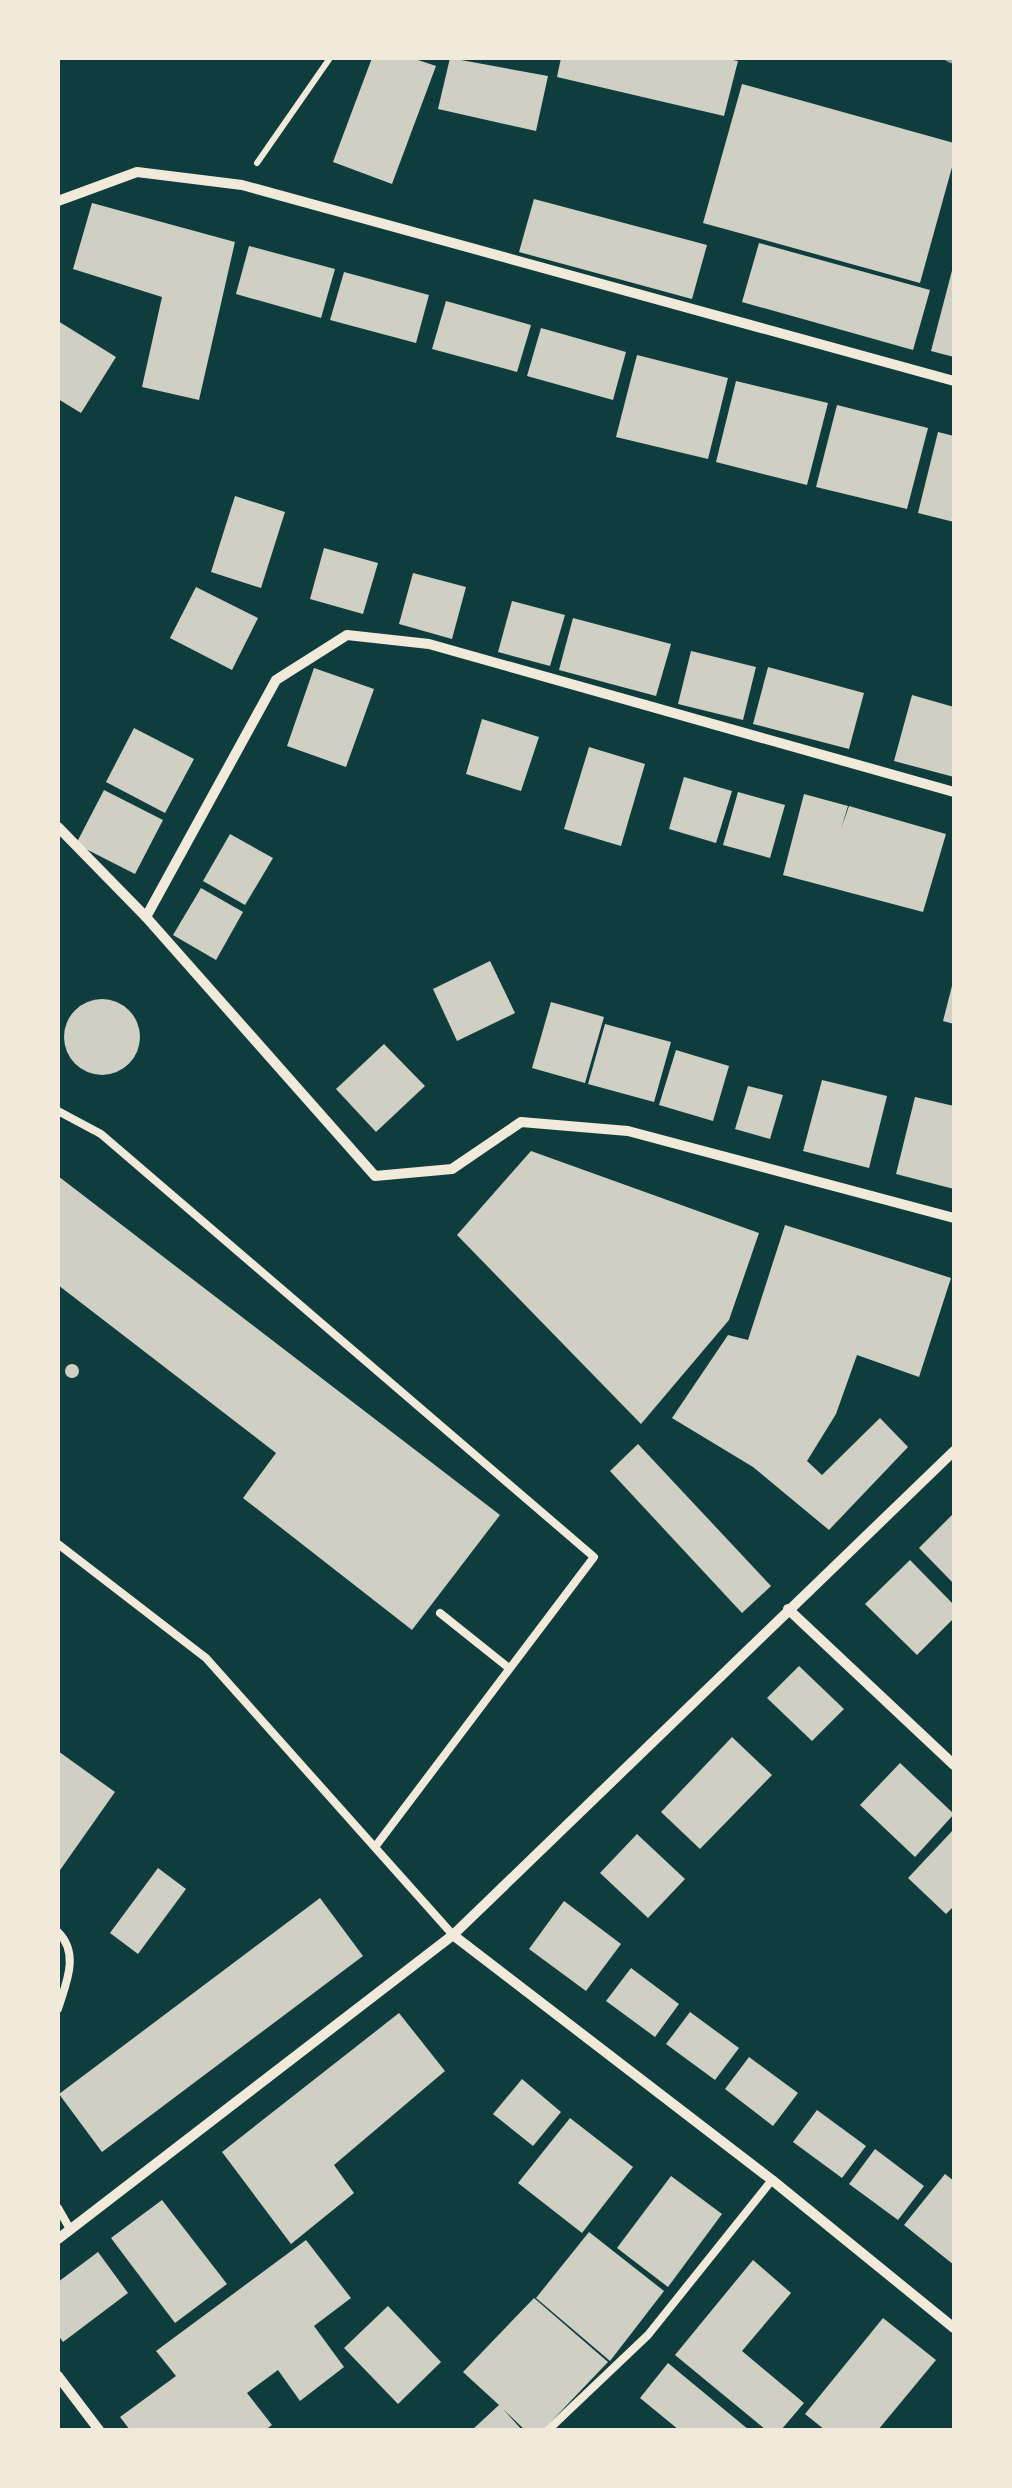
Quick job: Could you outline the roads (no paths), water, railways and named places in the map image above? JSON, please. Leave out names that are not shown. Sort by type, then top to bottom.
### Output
[{"type":"street","points":[[58,201],[138,172],[242,185],[954,381]]},
{"type":"street","points":[[146,918],[276,680],[347,635],[429,644],[954,792]]},
{"type":"street","points":[[58,827],[146,918],[374,1176],[452,1169],[521,1122],[628,1131],[954,1218]]},
{"type":"street","points":[[58,2239],[453,1934],[954,1451]]},
{"type":"street","points":[[788,1609],[954,1765]]},
{"type":"street","points":[[453,1934],[772,2180],[954,2328]]},
{"type":"street","points":[[58,2376],[98,2430]]},
{"type":"lane","points":[[58,1110],[101,1134],[594,1556],[376,1848]]},
{"type":"lane","points":[[58,1544],[206,1658],[453,1934]]},
{"type":"lane","points":[[440,1613],[509,1668]]},
{"type":"lane","points":[[58,1932],[65,1939],[72,1968],[58,2009]]},
{"type":"lane","points":[[548,2430],[648,2335],[772,2180]]},
{"type":"lane","points":[[58,2208],[70,2230]]},
{"type":"railway","points":[[949,58],[954,60]]}]
